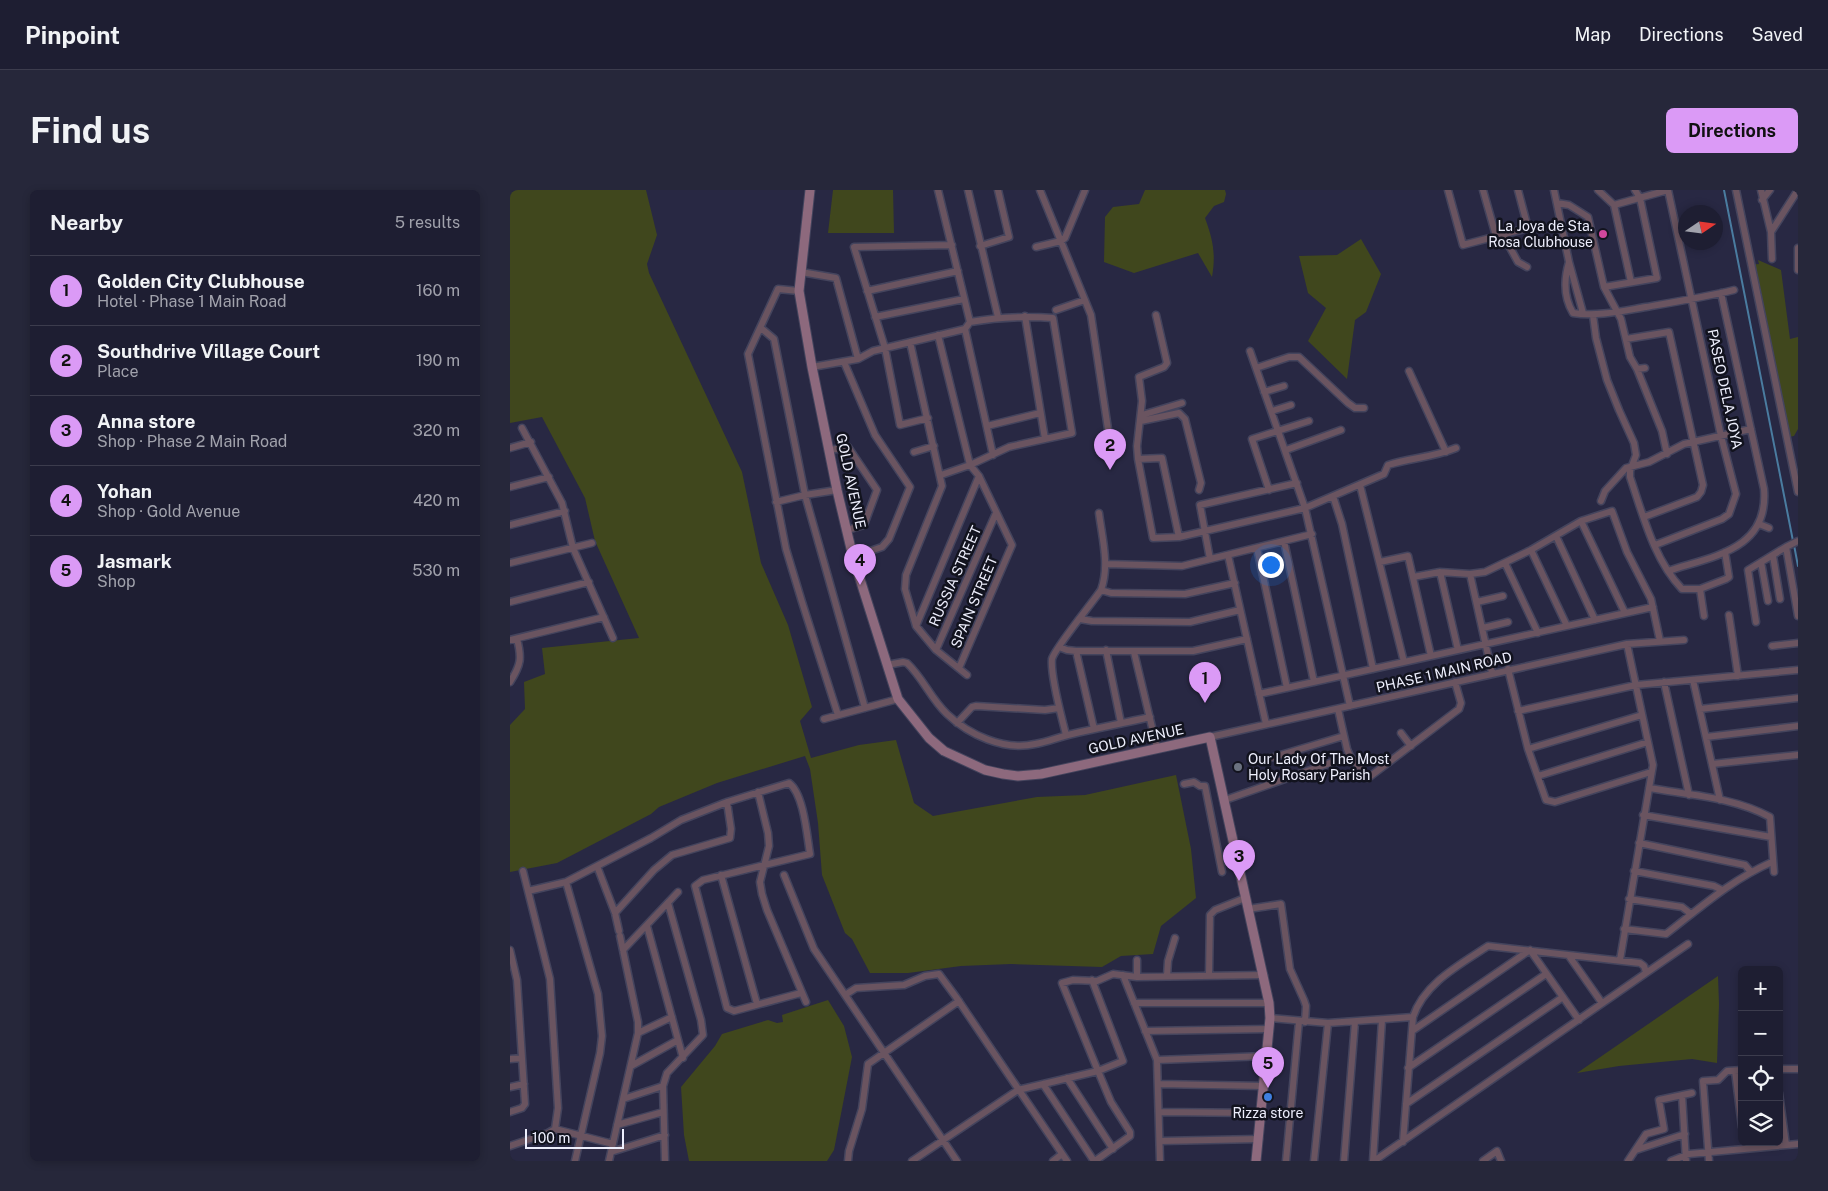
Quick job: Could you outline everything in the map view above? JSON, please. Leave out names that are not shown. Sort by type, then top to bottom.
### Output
[{"type":"street","name":"GOLD AVENUE","points":[[810,190],[799,291],[812,367],[847,530],[898,699],[929,738],[944,750],[986,770],[1018,776],[1041,774],[1210,737]]},
{"type":"street","points":[[938,190],[970,322]]},
{"type":"street","points":[[968,190],[998,317]]},
{"type":"street","points":[[980,246],[1009,237],[998,190]]},
{"type":"street","points":[[1040,190],[1091,315],[1108,429]]},
{"type":"street","points":[[1036,248],[1061,241],[1065,238],[1084,190]]},
{"type":"street","points":[[1448,190],[1463,245],[1528,228],[1518,190]]},
{"type":"street","points":[[1482,190],[1499,236],[1518,262],[1527,267]]},
{"type":"street","points":[[1554,190],[1569,262],[1583,313]]},
{"type":"street","points":[[1598,190],[1614,206],[1631,282]]},
{"type":"street","points":[[1604,287],[1657,278],[1640,198],[1635,190]]},
{"type":"street","points":[[1614,206],[1668,190]]},
{"type":"street","name":"PASEO DELA JOYA","points":[[1655,545],[1722,519],[1729,514],[1736,494],[1721,436],[1668,190]]},
{"type":"street","points":[[1736,190],[1798,492]]},
{"type":"street","points":[[1761,190],[1770,232],[1772,259]]},
{"type":"street","points":[[1762,200],[1770,190]]},
{"type":"street","points":[[1770,232],[1798,190]]},
{"type":"street","points":[[1557,204],[1569,205],[1588,217],[1604,287],[1618,312],[1630,357],[1637,369],[1662,431],[1668,454]]},
{"type":"street","points":[[928,418],[900,425],[885,348],[854,247],[952,245]]},
{"type":"street","points":[[1798,248],[1798,270]]},
{"type":"street","points":[[1569,262],[1564,277],[1569,307],[1573,313],[1618,312],[1734,290]]},
{"type":"street","points":[[800,272],[836,278],[858,359]]},
{"type":"street","points":[[867,291],[958,272]]},
{"type":"street","points":[[799,291],[778,289],[748,354],[786,549],[838,715]]},
{"type":"street","points":[[1668,571],[1725,552],[1748,539],[1759,524],[1764,509],[1764,488],[1721,293]]},
{"type":"street","points":[[875,317],[964,299]]},
{"type":"street","points":[[1056,310],[1085,300]]},
{"type":"street","points":[[1593,314],[1596,338],[1607,380],[1634,443],[1636,455],[1630,477],[1655,545],[1668,571],[1682,589],[1700,589],[1726,579],[1728,576],[1725,552]]},
{"type":"street","points":[[1156,315],[1167,363],[1164,368],[1139,377],[1142,401],[1137,446],[1153,538],[1179,537],[1305,508],[1384,474],[1388,465],[1456,448]]},
{"type":"street","points":[[1025,316],[1044,439]]},
{"type":"street","points":[[812,367],[858,359],[872,351],[965,329],[970,322],[998,317],[1053,318],[1072,432],[1009,447],[970,465],[941,475]]},
{"type":"street","points":[[760,328],[774,339],[805,495],[865,708]]},
{"type":"street","points":[[965,329],[993,455]]},
{"type":"street","points":[[1626,339],[1669,332],[1703,485],[1697,497],[1644,517]]},
{"type":"street","points":[[938,335],[970,465],[979,476],[996,513]]},
{"type":"street","points":[[910,342],[942,486],[905,581],[908,603],[916,626],[936,650],[967,675]]},
{"type":"street","points":[[1250,351],[1305,508],[1350,706]]},
{"type":"street","points":[[1256,368],[1289,357],[1299,357],[1348,403],[1355,408],[1364,408]]},
{"type":"street","points":[[844,362],[875,435],[910,487],[889,539],[882,547],[854,557]]},
{"type":"street","points":[[1637,369],[1645,368]]},
{"type":"street","points":[[1409,371],[1446,452]]},
{"type":"street","points":[[1264,392],[1284,386]]},
{"type":"street","points":[[1141,418],[1182,403]]},
{"type":"street","points":[[1272,411],[1291,404]]},
{"type":"street","points":[[987,426],[1040,413]]},
{"type":"street","points":[[1141,418],[1178,413],[1185,418],[1201,483],[1199,490]]},
{"type":"street","points":[[1269,490],[1252,439],[1309,421]]},
{"type":"street","points":[[522,428],[531,442],[565,511],[573,548],[613,638]]},
{"type":"street","points":[[1601,501],[1605,491],[1626,468],[1649,462],[1668,454],[1684,444],[1751,429]]},
{"type":"street","points":[[1286,450],[1341,430]]},
{"type":"street","points":[[510,448],[531,442]]},
{"type":"street","points":[[914,452],[934,446]]},
{"type":"street","points":[[830,450],[848,447],[877,490],[864,525],[847,530]]},
{"type":"street","points":[[1138,459],[1162,458],[1179,537]]},
{"type":"street","points":[[916,626],[979,476]]},
{"type":"street","points":[[510,487],[549,477]]},
{"type":"street","points":[[1210,559],[1200,506],[1297,483]]},
{"type":"street","points":[[1360,485],[1404,662]]},
{"type":"street","points":[[776,502],[837,490]]},
{"type":"street","points":[[1333,496],[1342,524],[1373,669]]},
{"type":"street","points":[[510,525],[565,511]]},
{"type":"street","points":[[1413,577],[1440,572],[1470,574],[1485,572],[1531,550],[1581,521],[1612,511],[1627,552],[1651,599],[1660,641]]},
{"type":"street","name":"SPAIN STREET","points":[[959,668],[1012,545],[996,513]]},
{"type":"street","name":"RUSSIA STREET","points":[[936,650],[996,513]]},
{"type":"street","points":[[1066,736],[1059,708],[1052,659],[1059,646],[1102,590],[1106,564],[1099,513]]},
{"type":"street","points":[[1581,521],[1624,613]]},
{"type":"street","points":[[1759,524],[1769,528]]},
{"type":"street","points":[[1106,564],[1182,566],[1312,534]]},
{"type":"street","points":[[1556,536],[1594,620]]},
{"type":"street","points":[[1284,541],[1314,682]]},
{"type":"street","points":[[1756,622],[1747,572],[1795,542]]},
{"type":"street","points":[[510,563],[592,543]]},
{"type":"street","points":[[1786,547],[1798,616]]},
{"type":"street","points":[[1257,548],[1286,688]]},
{"type":"street","points":[[1531,550],[1567,626]]},
{"type":"street","points":[[1228,555],[1266,724]]},
{"type":"street","points":[[1380,562],[1408,556],[1431,656]]},
{"type":"street","points":[[1773,556],[1780,599]]},
{"type":"street","points":[[1761,562],[1768,600]]},
{"type":"street","points":[[1505,563],[1538,633]]},
{"type":"street","points":[[1440,572],[1458,650]]},
{"type":"street","points":[[1470,574],[1492,673]]},
{"type":"street","points":[[510,602],[589,582]]},
{"type":"street","points":[[1102,590],[1111,593],[1185,594],[1234,583]]},
{"type":"street","points":[[1700,589],[1704,616]]},
{"type":"street","points":[[1477,602],[1503,596]]},
{"type":"street","points":[[1259,694],[1653,607]]},
{"type":"street","points":[[1080,619],[1092,621],[1190,622],[1240,610]]},
{"type":"street","points":[[1729,614],[1738,676]]},
{"type":"street","points":[[510,640],[604,617]]},
{"type":"street","points":[[1482,628],[1508,622]]},
{"type":"street","points":[[510,682],[519,666],[521,658],[517,639]]},
{"type":"street","points":[[1059,646],[1067,650],[1076,651],[1193,651],[1247,639]]},
{"type":"street","name":"PHASE 1 MAIN ROAD","points":[[1210,737],[1508,669],[1627,644],[1684,640]]},
{"type":"street","points":[[1772,646],[1798,643]]},
{"type":"street","points":[[1620,960],[1643,815],[1653,765],[1627,644]]},
{"type":"street","points":[[1106,650],[1122,723]]},
{"type":"street","points":[[1076,651],[1094,729]]},
{"type":"street","points":[[1134,652],[1157,748]]},
{"type":"street","points":[[887,665],[907,663],[931,696],[957,723],[992,741],[1008,745],[1033,745],[1150,717]]},
{"type":"street","points":[[1508,669],[1528,749],[1546,800],[1555,802],[1652,772]]},
{"type":"street","points":[[1518,711],[1636,685],[1798,670]]},
{"type":"street","points":[[1693,680],[1720,800]]},
{"type":"street","points":[[1338,709],[1350,756],[1368,778],[1459,709],[1461,703],[1455,682]]},
{"type":"street","points":[[1664,682],[1689,795]]},
{"type":"street","points":[[1700,709],[1798,698]]},
{"type":"street","points":[[824,719],[898,699]]},
{"type":"street","points":[[957,723],[972,706],[1045,710],[1059,708]]},
{"type":"street","points":[[1528,749],[1642,715]]},
{"type":"street","points":[[1706,737],[1798,726]]},
{"type":"street","points":[[1401,733],[1411,746]]},
{"type":"street","points":[[1268,759],[1344,736]]},
{"type":"street","points":[[1210,737],[1269,1003],[1270,1018],[1256,1161]]},
{"type":"street","points":[[1538,776],[1648,742]]},
{"type":"street","points":[[1712,764],[1798,755]]},
{"type":"street","points":[[1208,800],[1225,798],[1350,756]]},
{"type":"street","points":[[1184,784],[1194,782],[1200,786],[1206,786],[1222,872]]},
{"type":"street","points":[[528,891],[566,882],[681,820],[727,802],[789,783],[795,787],[802,809],[810,854],[703,880],[695,886],[726,1008],[734,1011],[801,993]]},
{"type":"street","points":[[1649,788],[1751,807],[1770,817],[1774,872]]},
{"type":"street","points":[[758,792],[768,832],[769,846],[760,882],[762,894],[806,1002]]},
{"type":"street","points":[[615,913],[654,870],[672,855],[730,838],[731,829],[727,802]]},
{"type":"street","points":[[1643,815],[1771,838]]},
{"type":"street","points":[[1639,843],[1745,865],[1751,872]]},
{"type":"street","points":[[1624,930],[1666,934],[1722,890],[1751,872],[1772,862]]},
{"type":"street","points":[[597,866],[615,913],[638,1022],[638,1033],[609,1161]]},
{"type":"street","points":[[523,871],[550,979],[558,1108],[555,1129]]},
{"type":"street","points":[[1634,871],[1714,886],[1722,890]]},
{"type":"street","points":[[721,875],[757,1004]]},
{"type":"street","points":[[784,876],[814,949],[957,1161]]},
{"type":"street","points":[[566,882],[598,994],[602,1036],[600,1053],[575,1161]]},
{"type":"street","points":[[623,950],[678,892]]},
{"type":"street","points":[[1209,975],[1210,915],[1215,910],[1245,898]]},
{"type":"street","points":[[1629,899],[1682,907],[1691,914]]},
{"type":"street","points":[[665,1161],[663,1086],[667,1073],[703,1035],[701,1020],[668,903]]},
{"type":"street","points":[[1248,909],[1281,904],[1290,969],[1306,1006],[1302,1021],[1286,1161]]},
{"type":"street","points":[[646,926],[683,1058]]},
{"type":"street","points":[[1167,976],[1168,961],[1174,938]]},
{"type":"street","points":[[1374,1161],[1688,944]]},
{"type":"street","points":[[1403,1142],[1413,1017],[1415,1010],[1433,984],[1488,946],[1568,956],[1620,960],[1642,964],[1646,972]]},
{"type":"street","points":[[510,950],[517,980],[524,1084],[524,1104],[522,1108],[510,1112]]},
{"type":"street","points":[[1530,950],[1579,1020]]},
{"type":"street","points":[[1412,1031],[1530,950]]},
{"type":"street","points":[[1568,956],[1602,1003]]},
{"type":"street","points":[[1137,960],[1137,976]]},
{"type":"street","points":[[845,995],[856,988],[904,985],[925,976],[937,974],[940,976],[959,1001],[1067,1161]]},
{"type":"street","points":[[1044,1084],[1095,1161],[1128,1138],[1130,1132],[1111,1102],[1062,983],[1073,980],[1097,981],[1113,974],[1167,976],[1264,974]]},
{"type":"street","points":[[1408,1068],[1546,974]]},
{"type":"street","points":[[1123,975],[1157,1060],[1160,1161]]},
{"type":"street","points":[[912,1161],[1018,1090],[1098,1071],[1123,1061],[1092,980]]},
{"type":"street","points":[[1406,1104],[1563,997]]},
{"type":"street","points":[[848,1161],[849,1150],[862,1109],[868,1064],[959,1001]]},
{"type":"street","points":[[1134,1003],[1269,1003]]},
{"type":"street","points":[[1270,1018],[1328,1023],[1413,1017]]},
{"type":"street","points":[[638,1033],[672,1018]]},
{"type":"street","points":[[1374,1161],[1382,1020]]},
{"type":"street","points":[[1344,1161],[1354,1022]]},
{"type":"street","points":[[1314,1161],[1328,1023]]},
{"type":"street","points":[[1145,1031],[1269,1029]]},
{"type":"street","points":[[631,1066],[678,1040]]},
{"type":"street","points":[[1157,1060],[1266,1056]]},
{"type":"street","points":[[510,1059],[522,1058]]},
{"type":"street","points":[[1783,1069],[1798,1069]]},
{"type":"street","points":[[1709,1161],[1703,1081],[1718,1080],[1728,1072],[1738,1070]]},
{"type":"street","points":[[1067,1078],[1113,1149]]},
{"type":"street","points":[[510,1087],[524,1084]]},
{"type":"street","points":[[1159,1084],[1264,1086]]},
{"type":"street","points":[[623,1099],[663,1086]]},
{"type":"street","points":[[1628,1161],[1646,1134],[1664,1129],[1659,1100],[1692,1093]]},
{"type":"street","points":[[1682,1095],[1685,1158]]},
{"type":"street","points":[[1780,1101],[1786,1145],[1798,1144]]},
{"type":"street","points":[[617,1125],[663,1112]]},
{"type":"street","points":[[1159,1112],[1261,1112]]},
{"type":"street","points":[[510,1146],[555,1129],[613,1144]]},
{"type":"street","points":[[1636,1150],[1685,1134]]},
{"type":"street","points":[[611,1152],[665,1135]]},
{"type":"street","points":[[1160,1141],[1258,1139]]},
{"type":"street","points":[[1670,1161],[1744,1146]]},
{"type":"street","points":[[1483,1161],[1498,1151],[1502,1161]]},
{"type":"street","points":[[1053,1161],[1062,1154]]},
{"type":"green space","points":[[510,190],[646,190],[657,235],[647,264],[649,273],[742,472],[761,563],[788,625],[812,707],[800,721],[811,758],[859,745],[896,740],[914,803],[933,816],[1037,797],[1085,795],[1176,775],[1191,849],[1196,898],[1161,926],[1153,954],[1121,956],[1102,967],[1011,964],[961,966],[908,973],[870,973],[852,939],[845,933],[822,875],[818,823],[810,769],[805,756],[717,783],[659,807],[651,814],[557,863],[510,872],[510,725],[525,709],[524,682],[545,674],[542,648],[639,638],[595,541],[585,498],[542,417],[510,423]]},
{"type":"green space","points":[[833,190],[893,190],[894,233],[828,233]]},
{"type":"green space","points":[[1145,190],[1225,190],[1224,202],[1214,206],[1205,218],[1213,247],[1212,277],[1198,253],[1134,273],[1104,262],[1105,217],[1113,207],[1139,204]]},
{"type":"green space","points":[[1361,239],[1381,274],[1366,312],[1355,320],[1347,379],[1308,341],[1326,308],[1308,293],[1299,256],[1337,255]]},
{"type":"green space","points":[[1758,260],[1781,270],[1790,339],[1798,337],[1798,429],[1794,436],[1788,437],[1748,265],[1759,264]]},
{"type":"green space","points":[[1718,976],[1717,1063],[1692,1059],[1619,1066],[1577,1073]]},
{"type":"green space","points":[[828,1000],[844,1026],[852,1057],[834,1150],[827,1161],[689,1161],[684,1135],[681,1087],[715,1046],[722,1034],[768,1020],[777,1023],[783,1022],[782,1015]]},
{"type":"waterway","points":[[1724,190],[1793,541]]},
{"type":"waterway","points":[[1794,545],[1798,566]]},
{"type":"place","name":"La Joya de Sta. Rosa Clubhouse","points":[[1603,234]]},
{"type":"place","name":"Southdrive Village Court","points":[[1110,470]]},
{"type":"place","name":"Yohan","points":[[860,585]]},
{"type":"place","name":"Golden City Clubhouse","points":[[1205,703]]},
{"type":"place","name":"Our Lady Of The Most Holy Rosary Parish","points":[[1238,767]]},
{"type":"place","name":"Anna store","points":[[1239,881]]},
{"type":"place","name":"Jasmark","points":[[1268,1088]]},
{"type":"place","name":"Rizza store","points":[[1268,1097]]}]
